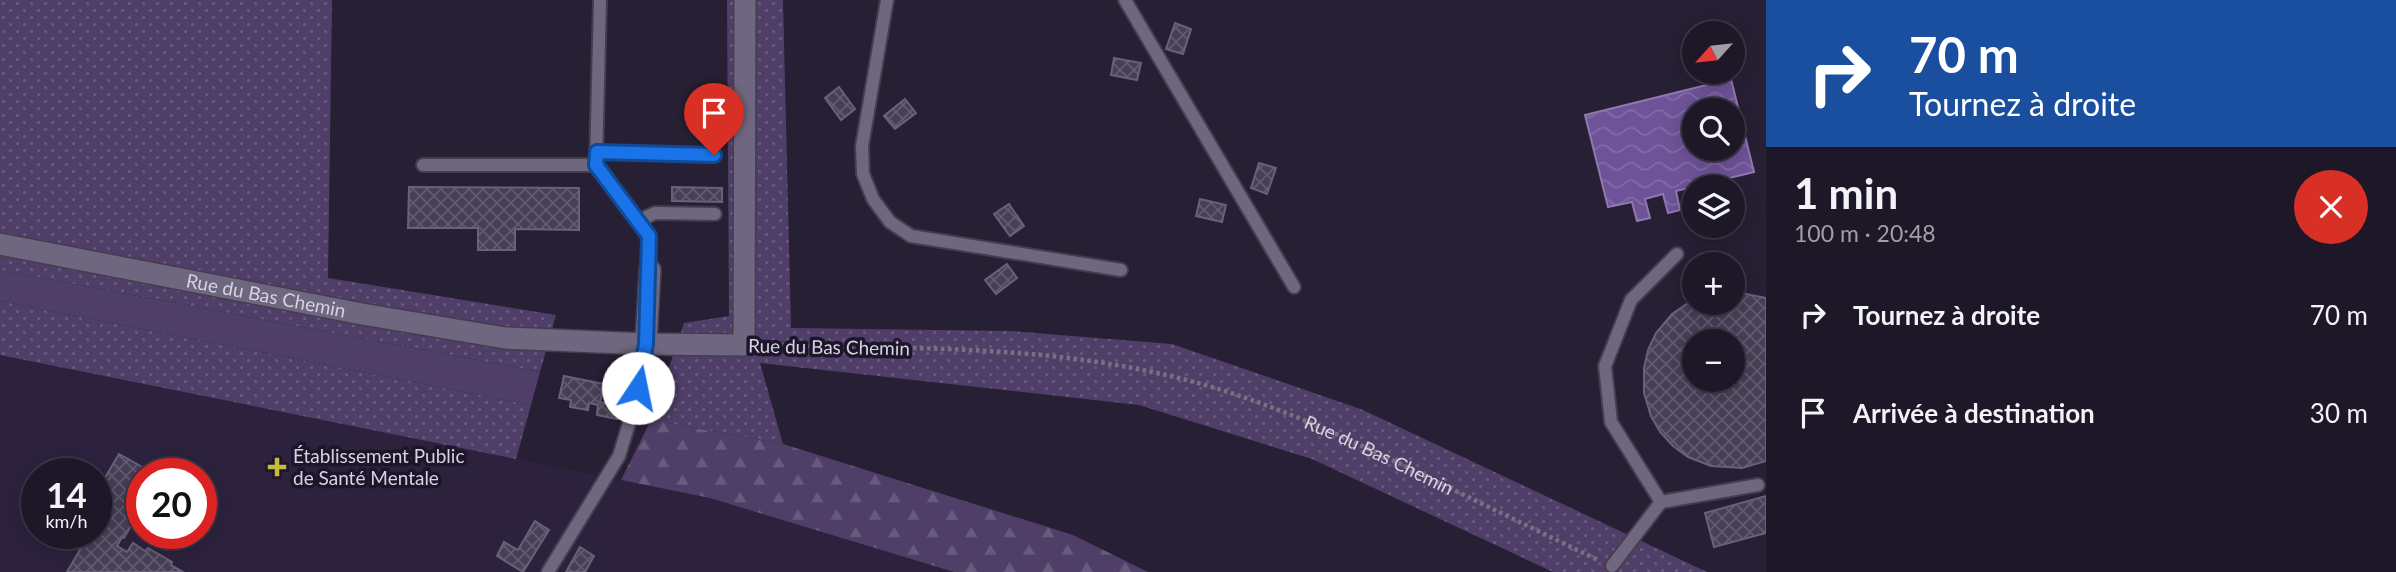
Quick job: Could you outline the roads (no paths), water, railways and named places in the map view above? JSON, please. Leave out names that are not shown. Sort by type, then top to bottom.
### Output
[{"type":"street","name":"Rue du Bas Chemin","points":[[0,244],[476,334],[516,339],[744,345],[745,0]]},
{"type":"street","points":[[646,344],[650,270]]},
{"type":"lane","points":[[600,0],[596,158],[649,236],[650,270]]},
{"type":"lane","points":[[887,0],[862,146],[863,174],[873,200],[890,222],[911,236],[1121,270]]},
{"type":"lane","points":[[1125,0],[1294,287]]},
{"type":"lane","points":[[423,164],[714,155]]},
{"type":"lane","points":[[638,221],[655,213],[715,214]]},
{"type":"lane","points":[[1661,502],[1611,422],[1605,366],[1631,300],[1676,254]]},
{"type":"lane","points":[[548,572],[619,456],[635,404],[646,344]]},
{"type":"lane","points":[[1612,566],[1661,502],[1758,485]]},
{"type":"water","points":[[1711,84],[1732,84],[1736,98],[1682,98],[1682,161],[1745,161],[1745,136],[1754,172],[1742,175],[1682,175],[1682,190],[1676,191],[1680,210],[1668,213],[1663,194],[1645,199],[1650,218],[1637,221],[1632,202],[1608,207],[1585,115]]},
{"type":"place","name":"Établissement Public de Santé Mentale","points":[[277,467]]}]
